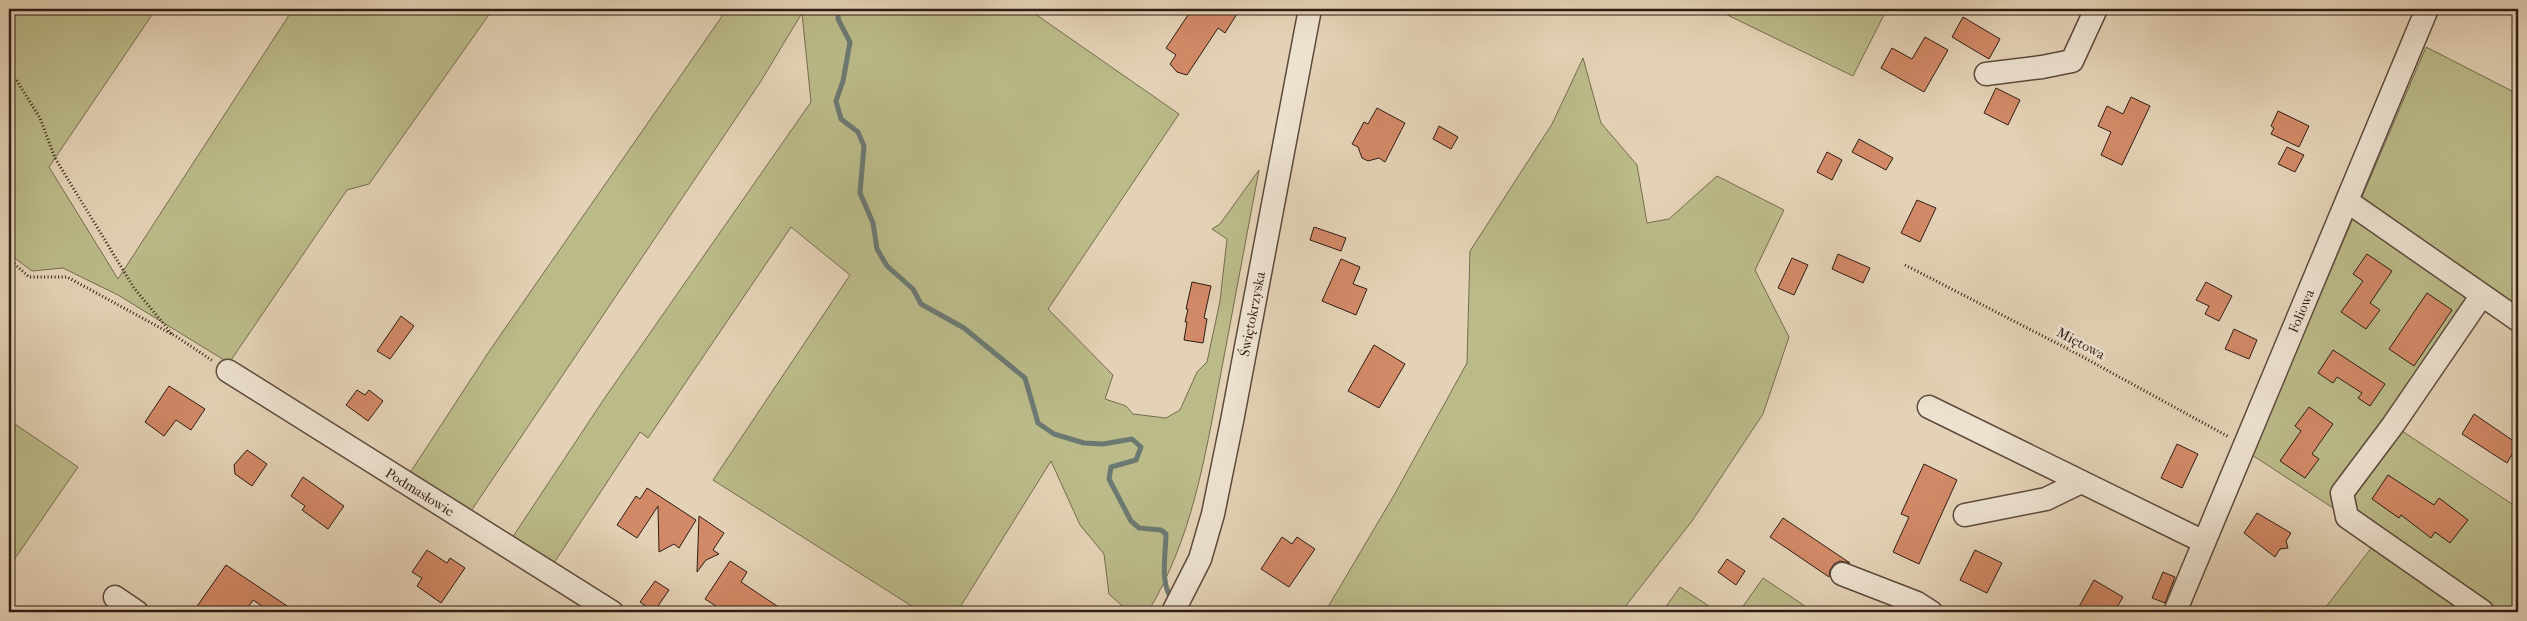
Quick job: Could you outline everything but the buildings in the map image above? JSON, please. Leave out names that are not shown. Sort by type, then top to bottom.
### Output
[{"type":"street","name":"Świętokrzyska","points":[[1173,612],[1200,558],[1213,514],[1310,9]]},
{"type":"street","points":[[1986,74],[2042,67],[2072,60],[2096,9]]},
{"type":"street","name":"Foliowa","points":[[2175,612],[2427,9]]},
{"type":"street","points":[[2347,201],[2518,320]]},
{"type":"street","points":[[2482,294],[2393,425],[2342,492],[2347,517],[2482,611]]},
{"type":"street","name":"Podmasłowie","points":[[228,371],[612,612]]},
{"type":"street","points":[[1929,407],[2204,542]]},
{"type":"street","points":[[1965,515],[2046,499],[2081,482]]},
{"type":"street","points":[[1842,574],[1917,604],[1931,612]]},
{"type":"street","points":[[115,597],[138,612]]},
{"type":"path","points":[[9,73],[17,81],[40,118],[55,158],[134,288],[172,334]]},
{"type":"path","points":[[9,259],[29,277],[67,276],[172,334],[228,371]]},
{"type":"path","name":"Miętowa","points":[[1905,265],[2154,394],[2244,446]]},
{"type":"shaded area","points":[[9,9],[156,9],[49,167],[118,279],[293,9],[493,9],[369,184],[347,190],[229,363],[118,295],[63,268],[32,271],[9,254]]},
{"type":"shaded area","points":[[727,9],[1028,9],[1179,114],[1048,309],[1113,375],[1105,399],[1126,406],[1133,414],[1166,418],[1180,410],[1197,372],[1207,362],[1220,301],[1227,239],[1212,229],[1220,224],[1259,170],[1202,469],[1186,528],[1176,556],[1148,612],[1129,612],[1109,594],[1104,554],[1080,525],[1051,461],[957,612],[921,612],[713,480],[850,275],[791,227],[648,438],[640,432],[550,569],[406,479],[490,350]],"holes":[[[802,13],[811,102],[604,399],[510,541],[469,514],[761,81]]]},
{"type":"shaded area","points":[[1715,9],[1887,9],[1853,76]]},
{"type":"shaded area","points":[[2426,47],[2518,94],[2518,167],[2513,178],[2518,181],[2518,331],[2478,302],[2393,425],[2518,508],[2518,612],[2322,612],[2379,538],[2252,455]]},
{"type":"shaded area","points":[[1583,58],[1601,123],[1637,165],[1647,223],[1669,219],[1717,176],[1784,210],[1755,270],[1789,337],[1763,414],[1692,521],[1621,612],[1325,612],[1393,497],[1467,363],[1470,251],[1552,124]]},
{"type":"shaded area","points":[[9,420],[78,467],[9,567]]},
{"type":"shaded area","points":[[1763,578],[1814,612],[1739,612]]},
{"type":"shaded area","points":[[1680,587],[1718,612],[1662,612]]},
{"type":"waterway","points":[[839,9],[838,19],[850,42],[843,81],[836,101],[841,119],[858,132],[864,146],[860,193],[873,223],[877,249],[887,266],[913,289],[921,304],[964,328],[1025,378],[1038,423],[1054,434],[1084,443],[1103,444],[1132,439],[1141,447],[1136,460],[1111,467],[1109,479],[1131,521],[1139,528],[1161,530],[1166,534],[1165,578],[1166,586],[1173,600]]}]
